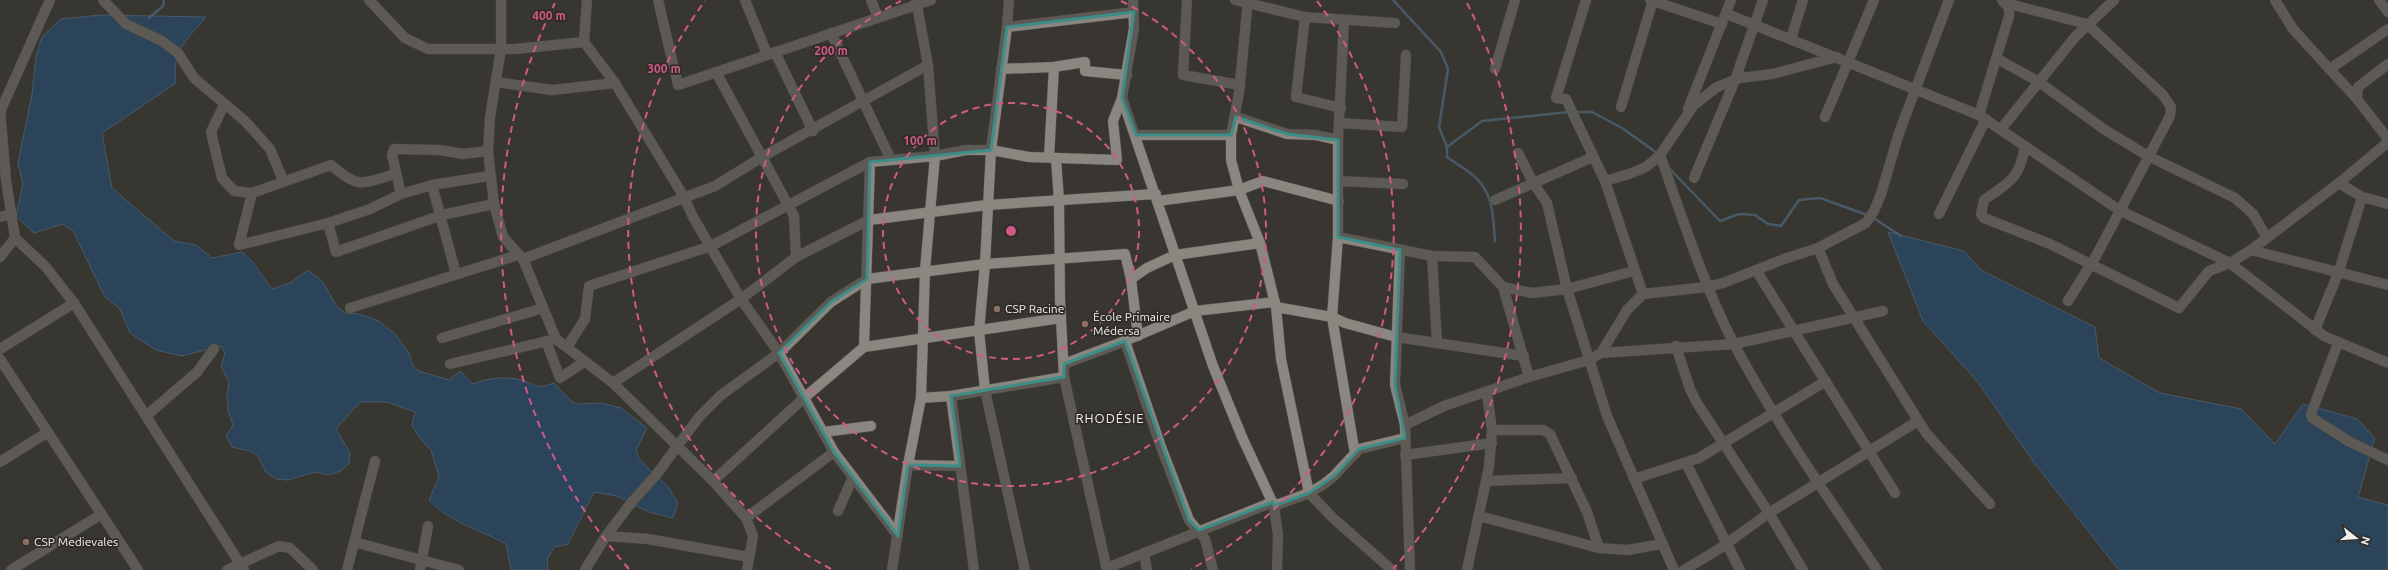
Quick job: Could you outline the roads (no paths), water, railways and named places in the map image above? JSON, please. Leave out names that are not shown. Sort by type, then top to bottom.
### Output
[{"type":"street","points":[[50,0],[0,111],[6,180],[15,238],[45,266],[74,303],[242,566]]},
{"type":"street","points":[[103,0],[126,24],[172,47],[183,59],[194,78],[224,105],[245,121],[270,149],[283,180]]},
{"type":"street","points":[[369,0],[406,38],[421,48],[501,49],[584,42]]},
{"type":"street","points":[[501,0],[501,49],[490,117],[488,151],[494,204],[503,237],[521,257],[543,308],[560,378],[585,361]]},
{"type":"street","points":[[587,0],[584,42],[615,83],[684,196],[693,217],[741,299],[779,353],[834,452],[898,536]]},
{"type":"street","points":[[658,0],[678,85],[878,17],[917,2],[931,0]]},
{"type":"street","points":[[745,0],[771,53],[813,131]]},
{"type":"street","points":[[871,0],[878,17]]},
{"type":"street","points":[[1009,0],[1007,27],[991,150],[985,264],[979,331],[985,390],[1025,570]]},
{"type":"street","points":[[567,347],[586,319],[589,286],[711,246],[870,162],[935,156],[966,150],[991,150],[1029,157],[1117,160],[1113,121],[1122,98],[1127,75],[1134,28],[1134,0]]},
{"type":"street","points":[[1187,0],[1183,75],[1240,85]]},
{"type":"street","points":[[1235,0],[1305,17],[1395,23]]},
{"type":"street","points":[[1495,69],[1515,0]]},
{"type":"street","points":[[1586,0],[1556,98],[1566,99],[1605,181],[1643,294]]},
{"type":"street","points":[[1621,107],[1652,0],[1722,24]]},
{"type":"street","points":[[1683,120],[1727,14],[1731,0]]},
{"type":"street","points":[[1694,178],[1735,80],[1763,0]]},
{"type":"street","points":[[1791,39],[1803,0]]},
{"type":"street","points":[[1825,117],[1874,0]]},
{"type":"street","points":[[1404,424],[1444,406],[1487,393],[1529,377],[1588,360],[1601,352],[1627,310],[1643,294],[1708,287],[1818,248],[1866,223],[1874,210],[1915,88],[1948,0]]},
{"type":"street","points":[[2001,129],[2087,24],[2114,0]]},
{"type":"street","points":[[2025,146],[2023,162],[2013,180],[1984,200],[1981,214],[1986,220],[2022,232],[2179,308],[2209,271],[2230,263],[2251,250],[2266,236],[2339,183],[2388,140],[2357,99],[2293,29],[2275,0]]},
{"type":"street","points":[[2379,0],[2388,12]]},
{"type":"street","points":[[2004,1],[2087,24],[2163,95],[2171,107],[2170,116],[2091,265],[2068,300]]},
{"type":"street","points":[[1939,214],[1982,117],[1996,58],[2009,16],[2009,8],[2004,1]]},
{"type":"street","points":[[892,570],[908,465],[921,398],[925,270],[935,156],[928,65],[917,2]]},
{"type":"street","points":[[1248,2],[1236,117],[1231,135],[1231,160],[1239,190],[1260,243],[1275,304],[1281,359],[1309,493],[1333,518],[1392,570]]},
{"type":"street","points":[[1007,27],[1134,12]]},
{"type":"street","points":[[1727,14],[1915,88],[1982,117],[2119,210],[2230,263],[2315,330],[2338,343],[2388,363]]},
{"type":"street","points":[[1305,17],[1296,96],[1341,108]]},
{"type":"street","points":[[1344,20],[1341,108],[1338,140],[1338,237],[1332,317],[1355,454]]},
{"type":"street","points":[[2330,69],[2388,29]]},
{"type":"street","points":[[831,33],[891,160]]},
{"type":"street","points":[[1340,123],[1402,127],[1406,56]]},
{"type":"street","points":[[1605,181],[1646,167],[1660,155],[1683,120],[1700,100],[1717,87],[1735,80],[1772,74],[1837,57]]},
{"type":"street","points":[[1996,58],[2039,82],[2105,130],[2148,156],[2240,202],[2257,219],[2266,236]]},
{"type":"street","points":[[1001,69],[1054,67],[1085,62],[1085,70],[1127,75]]},
{"type":"street","points":[[2357,99],[2358,87],[2388,64]]},
{"type":"street","points":[[350,308],[456,274],[521,257],[714,186],[928,65]]},
{"type":"street","points":[[1054,67],[1053,158],[1060,201],[1061,318],[1064,377],[1107,569],[1199,530],[1309,493],[1334,476],[1355,454],[1369,446],[1405,438]]},
{"type":"street","points":[[716,72],[794,216],[796,257]]},
{"type":"street","points":[[496,82],[552,90],[615,83]]},
{"type":"street","points":[[1122,98],[1222,388],[1274,504],[1278,534],[1277,570]]},
{"type":"street","points":[[224,105],[211,132],[222,178],[234,191],[252,193],[283,180],[331,165],[346,177],[360,184],[396,174]]},
{"type":"street","points":[[1236,117],[1287,134],[1316,135],[1338,140]]},
{"type":"street","points":[[1136,135],[1231,135]]},
{"type":"street","points":[[401,194],[392,155],[394,149],[439,150],[463,154],[488,151]]},
{"type":"street","points":[[1518,153],[1534,184],[1547,203],[1567,289],[1588,360],[1607,416],[1661,544],[1674,570]]},
{"type":"street","points":[[1660,155],[1708,287],[1734,344],[1773,411],[1876,570]]},
{"type":"street","points":[[1495,200],[1594,157]]},
{"type":"street","points":[[864,347],[870,162]]},
{"type":"street","points":[[252,193],[239,245],[328,223],[370,209],[401,194],[432,185],[490,176]]},
{"type":"street","points":[[613,384],[741,299],[796,257],[869,220],[987,205],[1157,198],[1239,190],[1263,181],[1339,201]]},
{"type":"street","points":[[1339,181],[1403,184]]},
{"type":"street","points":[[2339,183],[2362,197],[2388,204]]},
{"type":"street","points":[[432,185],[442,215],[456,274]]},
{"type":"street","points":[[2315,330],[2339,271],[2362,197]]},
{"type":"street","points":[[328,223],[336,252],[442,215],[494,204]]},
{"type":"street","points":[[0,217],[12,214]]},
{"type":"street","points":[[1338,237],[1432,256],[1475,257],[1503,287],[1529,377]]},
{"type":"street","points":[[0,257],[15,238]]},
{"type":"street","points":[[1131,279],[1146,268],[1175,255],[1260,243]]},
{"type":"street","points":[[1818,248],[1832,284],[1926,433],[1990,504]]},
{"type":"street","points":[[1400,250],[1395,385],[1404,424],[1410,570]]},
{"type":"street","points":[[2251,250],[2339,271],[2388,285]]},
{"type":"street","points":[[586,570],[606,536],[699,417],[721,395],[779,353],[831,302],[867,279],[925,270],[985,264],[1125,254],[1131,279],[1138,336]]},
{"type":"street","points":[[1432,256],[1437,343]]},
{"type":"street","points":[[1756,270],[1895,493]]},
{"type":"street","points":[[1503,287],[1532,293],[1567,289],[1634,271]]},
{"type":"street","points":[[0,349],[74,303]]},
{"type":"street","points":[[1064,364],[1138,336],[1195,312],[1275,304],[1332,317],[1345,323],[1396,337],[1524,356]]},
{"type":"street","points":[[442,338],[543,308]]},
{"type":"street","points":[[1601,352],[1676,346],[1734,344],[1793,329],[1883,311]]},
{"type":"street","points":[[713,481],[804,398],[864,347],[922,337],[979,331],[1061,318]]},
{"type":"street","points":[[450,364],[551,340],[567,347],[613,384],[676,447],[713,481],[746,518],[753,536],[747,570]]},
{"type":"street","points":[[1125,341],[1182,503],[1189,520],[1199,530],[1208,546],[1213,570]]},
{"type":"street","points":[[2338,343],[2311,414],[2312,418],[2350,442],[2388,460]]},
{"type":"street","points":[[1676,346],[1690,389],[1722,444],[1769,512],[1803,570]]},
{"type":"street","points":[[146,416],[197,372],[214,349]]},
{"type":"street","points":[[0,359],[100,515],[138,570]]},
{"type":"street","points":[[921,398],[951,396],[1064,377]]},
{"type":"street","points":[[1634,479],[1699,458],[1773,411],[1826,381]]},
{"type":"street","points":[[1467,570],[1486,481],[1492,443],[1492,430],[1487,393]]},
{"type":"street","points":[[951,396],[974,570]]},
{"type":"street","points":[[1684,570],[1726,543],[1769,512],[1918,420]]},
{"type":"street","points":[[823,432],[871,426]]},
{"type":"street","points":[[1492,430],[1543,430],[1548,432],[1572,478],[1589,516],[1599,548]]},
{"type":"street","points":[[0,462],[48,432]]},
{"type":"street","points":[[1405,454],[1492,443]]},
{"type":"street","points":[[746,518],[834,452]]},
{"type":"street","points":[[347,570],[375,461]]},
{"type":"street","points":[[1686,462],[1740,570]]},
{"type":"street","points":[[908,465],[960,466]]},
{"type":"street","points":[[838,511],[853,477]]},
{"type":"street","points":[[1486,481],[1572,478]]},
{"type":"street","points":[[11,570],[100,515]]},
{"type":"street","points":[[1479,516],[1599,548],[1628,550],[1661,544]]},
{"type":"street","points":[[421,566],[428,526]]},
{"type":"street","points":[[606,536],[648,539],[749,557]]},
{"type":"street","points":[[354,542],[421,566],[459,570]]},
{"type":"street","points":[[227,570],[242,566],[279,546],[290,548],[313,570]]},
{"type":"street","points":[[1144,553],[1147,570]]},
{"type":"water","points":[[101,15],[206,17],[187,40],[178,54],[175,72],[176,83],[102,133],[112,188],[174,241],[196,245],[212,258],[242,252],[254,264],[272,289],[290,283],[308,270],[322,281],[337,307],[346,313],[359,314],[379,321],[395,334],[409,353],[413,366],[419,371],[449,380],[460,371],[473,384],[488,379],[499,378],[522,380],[537,386],[554,383],[571,401],[577,404],[602,403],[621,408],[647,428],[636,450],[639,459],[669,488],[678,503],[673,518],[649,512],[617,496],[594,492],[568,544],[554,547],[547,560],[548,570],[511,570],[506,544],[455,520],[437,508],[429,500],[439,477],[431,450],[422,441],[412,426],[415,412],[387,402],[360,402],[336,429],[350,453],[349,463],[341,471],[328,475],[315,472],[288,480],[276,479],[266,472],[257,455],[250,451],[232,447],[226,436],[233,425],[228,411],[227,394],[229,383],[221,366],[225,353],[221,346],[182,356],[156,350],[130,333],[120,309],[105,297],[73,231],[63,224],[34,233],[16,216],[23,184],[18,163],[32,94],[36,57],[42,37],[61,19]]},
{"type":"water","points":[[1888,232],[1964,251],[1981,270],[2095,327],[2099,358],[2160,393],[2241,409],[2275,444],[2303,404],[2357,419],[2375,438],[2358,497],[2388,505],[2388,570],[2119,570],[2035,464],[1977,381],[1923,321]]},
{"type":"waterway","points":[[149,18],[163,6],[164,0]]},
{"type":"waterway","points":[[1393,0],[1441,52],[1448,69],[1439,127],[1447,147],[1447,157],[1474,176],[1483,186],[1492,208],[1495,241]]},
{"type":"waterway","points":[[1447,147],[1482,121],[1569,112]]},
{"type":"waterway","points":[[1576,112],[1592,112],[1622,128],[1657,153]]},
{"type":"waterway","points":[[1669,168],[1720,221],[1739,214],[1755,215],[1768,224],[1781,226],[1799,200],[1820,198],[1867,215]]},
{"type":"waterway","points":[[1872,217],[1901,236]]},
{"type":"place","name":"CSP Racine","points":[[997,309]]},
{"type":"place","name":"École Primaire Médersa","points":[[1085,324]]},
{"type":"place","name":"CSP Medievales","points":[[26,542]]},
{"type":"district","name":"RHODÉSIE","points":[[1110,418]]}]
